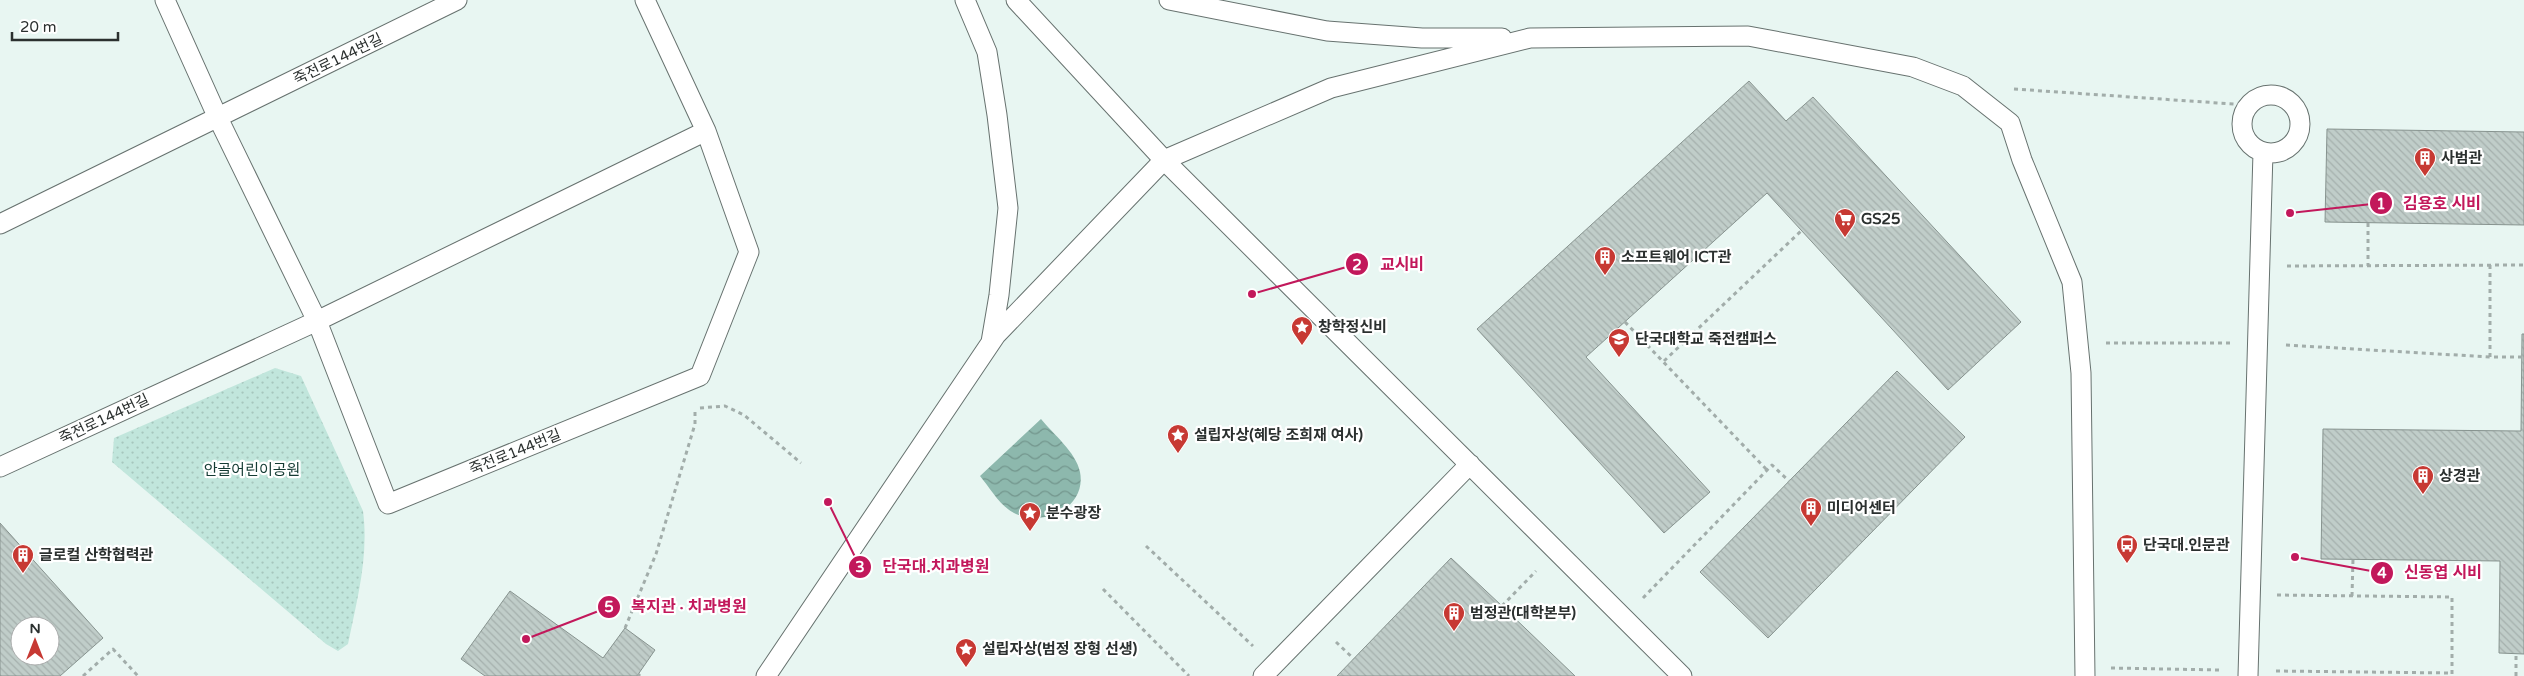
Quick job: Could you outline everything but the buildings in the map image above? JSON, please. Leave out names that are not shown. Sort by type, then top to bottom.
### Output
[{"type":"lane","name":"죽전로144번길","points":[[0,467],[317,321],[706,131],[750,252],[700,376],[388,504],[317,321],[218,118],[165,0]]},
{"type":"lane","name":"죽전로144번길","points":[[0,224],[457,0]]},
{"type":"lane","points":[[645,0],[706,131]]},
{"type":"lane","points":[[965,0],[987,52],[997,115],[1008,208],[998,295],[990,343]]},
{"type":"lane","points":[[1016,0],[1164,160],[1682,676]]},
{"type":"lane","points":[[1169,0],[1328,31],[1422,38],[1748,36],[1913,67],[1963,86],[2010,124],[2022,160],[2072,282],[2081,373],[2086,672]]},
{"type":"lane","points":[[769,675],[996,335],[1164,160],[1331,88],[1530,38]]},
{"type":"lane","points":[[2275,94],[2292,103],[2297,110],[2300,129],[2290,146],[2272,153],[2263,152],[2247,141],[2242,132],[2243,113],[2248,104],[2255,98],[2275,94]]},
{"type":"lane","points":[[2248,673],[2263,152]]},
{"type":"lane","points":[[1268,671],[1470,464]]},
{"type":"path","points":[[2012,89],[2248,104]]},
{"type":"path","points":[[2368,223],[2368,266]]},
{"type":"path","points":[[1664,361],[1801,231]]},
{"type":"path","points":[[2490,265],[2490,357]]},
{"type":"path","points":[[2259,266],[2524,265]]},
{"type":"path","points":[[1625,322],[1767,470]]},
{"type":"path","points":[[2078,343],[2257,343],[2490,357],[2522,357]]},
{"type":"path","points":[[625,628],[656,554],[695,424],[695,408],[683,383]]},
{"type":"path","points":[[695,408],[725,406],[744,415],[801,463]]},
{"type":"path","points":[[1624,618],[1772,465],[1789,481]]},
{"type":"path","points":[[1146,546],[1268,671]]},
{"type":"path","points":[[1502,606],[1556,550]]},
{"type":"path","points":[[2352,596],[2353,559]]},
{"type":"path","points":[[1104,589],[1189,676]]},
{"type":"path","points":[[2086,672],[2452,674],[2452,597],[2250,595]]},
{"type":"path","points":[[84,676],[113,649],[138,676]]},
{"type":"path","points":[[2516,654],[2516,676]]},
{"type":"green space","name":"안골어린이공원","points":[[275,368],[301,376],[363,511],[364,545],[358,594],[348,644],[338,651],[326,644],[112,462],[114,438]]},
{"type":"water","points":[[1041,419],[1074,457],[1080,472],[1080,485],[1077,496],[1070,505],[1060,512],[1037,518],[1025,517],[1014,513],[1004,506],[980,476]]},
{"type":"place","name":"사범관","points":[[2425,177]]},
{"type":"place","name":"김용호 시비","points":[[2290,213]]},
{"type":"place","name":"GS25","points":[[1845,238]]},
{"type":"place","name":"소프트웨어 ICT관","points":[[1605,276]]},
{"type":"place","name":"교시비","points":[[1252,294]]},
{"type":"place","name":"창학정신비","points":[[1302,346]]},
{"type":"place","name":"단국대학교 죽전캠퍼스","points":[[1619,358]]},
{"type":"place","name":"설립자상(혜당 조희재 여사)","points":[[1178,454]]},
{"type":"place","name":"상경관","points":[[2423,495]]},
{"type":"place","name":"단국대.치과병원","points":[[828,502]]},
{"type":"place","name":"미디어센터","points":[[1811,527]]},
{"type":"place","name":"분수광장","points":[[1030,532]]},
{"type":"place","name":"신동엽 시비","points":[[2295,557]]},
{"type":"place","name":"단국대.인문관","points":[[2127,564]]},
{"type":"place","name":"글로컬 산학협력관","points":[[23,574]]},
{"type":"place","name":"범정관(대학본부)","points":[[1454,632]]},
{"type":"place","name":"복지관 · 치과병원","points":[[526,639]]},
{"type":"place","name":"설립자상(범정 장형 선생)","points":[[966,668]]}]
